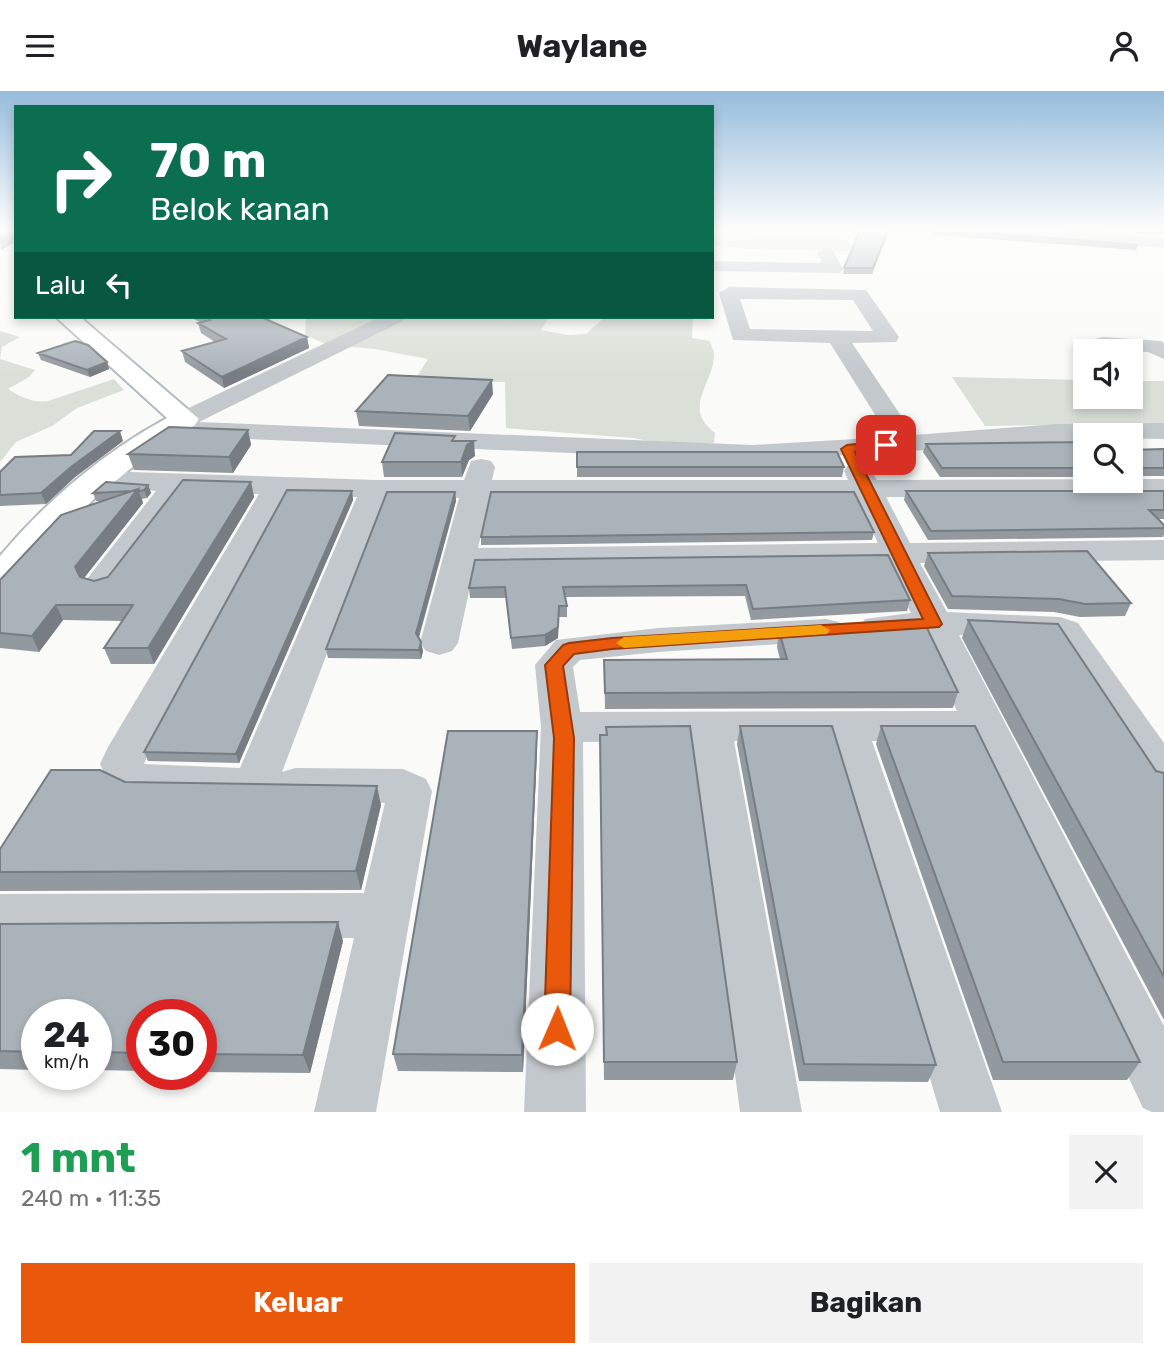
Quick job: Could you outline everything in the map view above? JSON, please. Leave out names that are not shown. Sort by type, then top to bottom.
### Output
[{"type":"street","points":[[729,293],[859,294],[888,338],[826,337],[747,336],[740,333],[729,293]]},
{"type":"street","points":[[795,293],[906,443]]},
{"type":"street","points":[[77,319],[176,423],[488,443],[713,453],[794,453],[1057,432],[1164,431]]},
{"type":"street","points":[[0,579],[32,541],[99,480],[176,423],[392,319]]},
{"type":"street","points":[[1143,346],[1153,346],[1164,352]]},
{"type":"street","points":[[439,643],[488,443]]},
{"type":"street","points":[[847,449],[1164,1087]]},
{"type":"street","points":[[99,480],[375,489],[1164,488]]},
{"type":"street","points":[[100,584],[178,482]]},
{"type":"street","points":[[279,485],[129,747],[122,764],[127,776],[135,781],[408,787],[410,791],[386,915],[345,1112]]},
{"type":"street","points":[[254,785],[375,489]]},
{"type":"street","points":[[460,558],[1164,550]]},
{"type":"street","points":[[555,1112],[562,727],[554,665],[569,649],[658,640],[933,624],[1054,626],[1065,631],[1164,776]]},
{"type":"street","points":[[710,726],[771,1112]]},
{"type":"street","points":[[846,726],[971,1112]]},
{"type":"street","points":[[562,727],[985,726]]},
{"type":"street","points":[[0,916],[386,915]]},
{"type":"shaded area","points":[[306,319],[548,319],[541,330],[568,335],[586,334],[603,319],[693,319],[692,338],[710,341],[714,353],[700,406],[705,424],[715,433],[714,443],[672,445],[633,438],[506,428],[505,382],[420,382],[416,378],[428,359],[375,349],[328,345],[305,335]]},
{"type":"shaded area","points":[[0,331],[20,337],[2,347],[0,359]]},
{"type":"shaded area","points":[[0,359],[35,370],[29,377],[8,389],[32,400],[48,401],[114,379],[124,390],[77,408],[52,426],[16,442],[0,462]]},
{"type":"shaded area","points":[[952,377],[1073,380],[1073,409],[1143,409],[1143,381],[1164,381],[1164,439],[1143,439],[1143,423],[1073,423],[1073,428],[1052,425],[985,426]]},
{"type":"building","points":[[265,319],[307,337],[222,377],[182,351],[226,339],[198,323],[210,320]]},
{"type":"building","points":[[75,341],[88,345],[107,362],[87,370],[38,353]]},
{"type":"building","points":[[388,375],[492,380],[468,416],[356,411]]},
{"type":"building","points":[[169,427],[248,430],[229,457],[128,454]]},
{"type":"building","points":[[94,431],[120,431],[41,493],[0,495],[0,472],[15,457],[71,455]]},
{"type":"building","points":[[395,433],[455,436],[452,441],[474,441],[467,445],[461,462],[382,462]]},
{"type":"building","points":[[1073,442],[1073,468],[942,468],[926,444]]},
{"type":"building","points":[[1164,449],[1164,468],[1143,468],[1143,450]]},
{"type":"building","points":[[577,452],[837,452],[844,467],[577,467]]},
{"type":"building","points":[[183,480],[251,482],[148,648],[104,648],[133,605],[56,605],[32,636],[0,633],[0,580],[61,515],[138,489],[75,567],[80,577],[94,581],[108,577]]},
{"type":"building","points":[[106,482],[148,485],[139,491],[93,493]]},
{"type":"building","points":[[287,490],[352,491],[236,754],[144,752]]},
{"type":"building","points":[[906,491],[1164,491],[1164,510],[1149,510],[1164,528],[931,531]]},
{"type":"building","points":[[387,492],[455,492],[416,633],[421,642],[419,650],[326,649]]},
{"type":"building","points":[[491,492],[854,492],[874,532],[481,537]]},
{"type":"building","points":[[1087,551],[1131,603],[1085,604],[1059,599],[952,596],[928,553]]},
{"type":"building","points":[[888,555],[910,600],[753,609],[746,585],[563,587],[567,606],[559,606],[558,627],[545,635],[511,638],[505,587],[469,588],[475,560]]},
{"type":"building","points":[[968,620],[1058,624],[1156,771],[1164,773],[1164,977]]},
{"type":"building","points":[[924,622],[958,692],[605,693],[604,660],[787,659],[779,631]]},
{"type":"building","points":[[690,726],[737,1062],[604,1062],[600,735],[607,735],[606,727]]},
{"type":"building","points":[[740,726],[832,726],[936,1065],[804,1064]]},
{"type":"building","points":[[881,726],[975,726],[1140,1062],[1003,1062]]},
{"type":"building","points":[[448,731],[537,731],[522,1055],[393,1054]]},
{"type":"building","points":[[51,770],[100,770],[125,782],[377,786],[356,871],[0,872],[0,849]]},
{"type":"building","points":[[338,922],[303,1055],[217,1054],[217,999],[126,999],[126,1053],[112,1052],[112,999],[21,999],[21,1052],[0,1051],[0,924]]},
{"type":"slow traffic","points":[[624,643],[821,630]]},
{"type":"route","points":[[557,1029],[564,738],[554,665],[569,649],[612,643],[933,624],[847,449],[886,445]]}]
